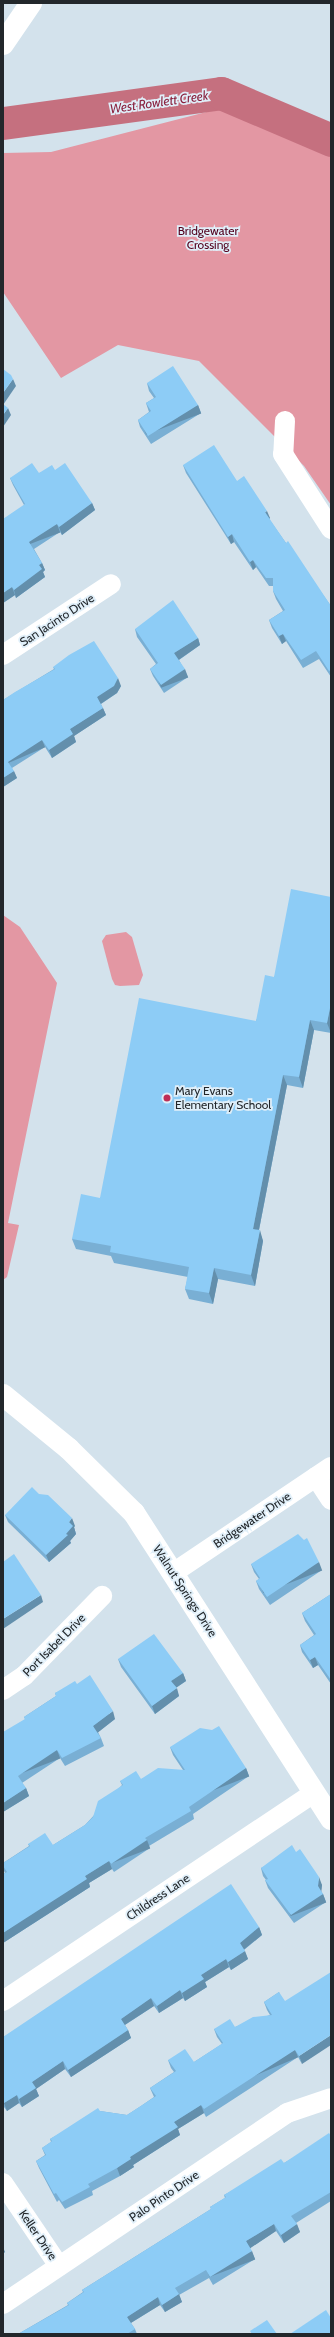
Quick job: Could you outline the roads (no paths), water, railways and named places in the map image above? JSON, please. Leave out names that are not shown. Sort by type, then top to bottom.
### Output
[{"type":"street","points":[[3,44],[32,3]]},
{"type":"street","points":[[285,421],[283,454],[331,529]]},
{"type":"street","name":"San Jacinto Drive","points":[[3,655],[111,584]]},
{"type":"street","name":"Walnut Springs Drive","points":[[3,1395],[69,1449],[134,1513],[331,1819]]},
{"type":"street","points":[[323,1472],[331,1500]]},
{"type":"street","name":"Bridgewater Drive","points":[[173,1573],[323,1472]]},
{"type":"street","name":"Port Isabel Drive","points":[[3,1690],[24,1676],[102,1596]]},
{"type":"street","name":"Childress Lane","points":[[3,2001],[314,1793]]},
{"type":"street","name":"Palo Pinto Drive","points":[[3,2304],[287,2113],[331,2098]]},
{"type":"street","name":"Keller Drive","points":[[3,2183],[59,2266]]},
{"type":"waterway","name":"West Rowlett Creek","points":[[3,123],[221,93],[331,140]]},
{"type":"place","name":"Mary Evans Elementary School","points":[[167,1098]]},
{"type":"park label","name":"Bridgewater Crossing","points":[[208,238]]}]
